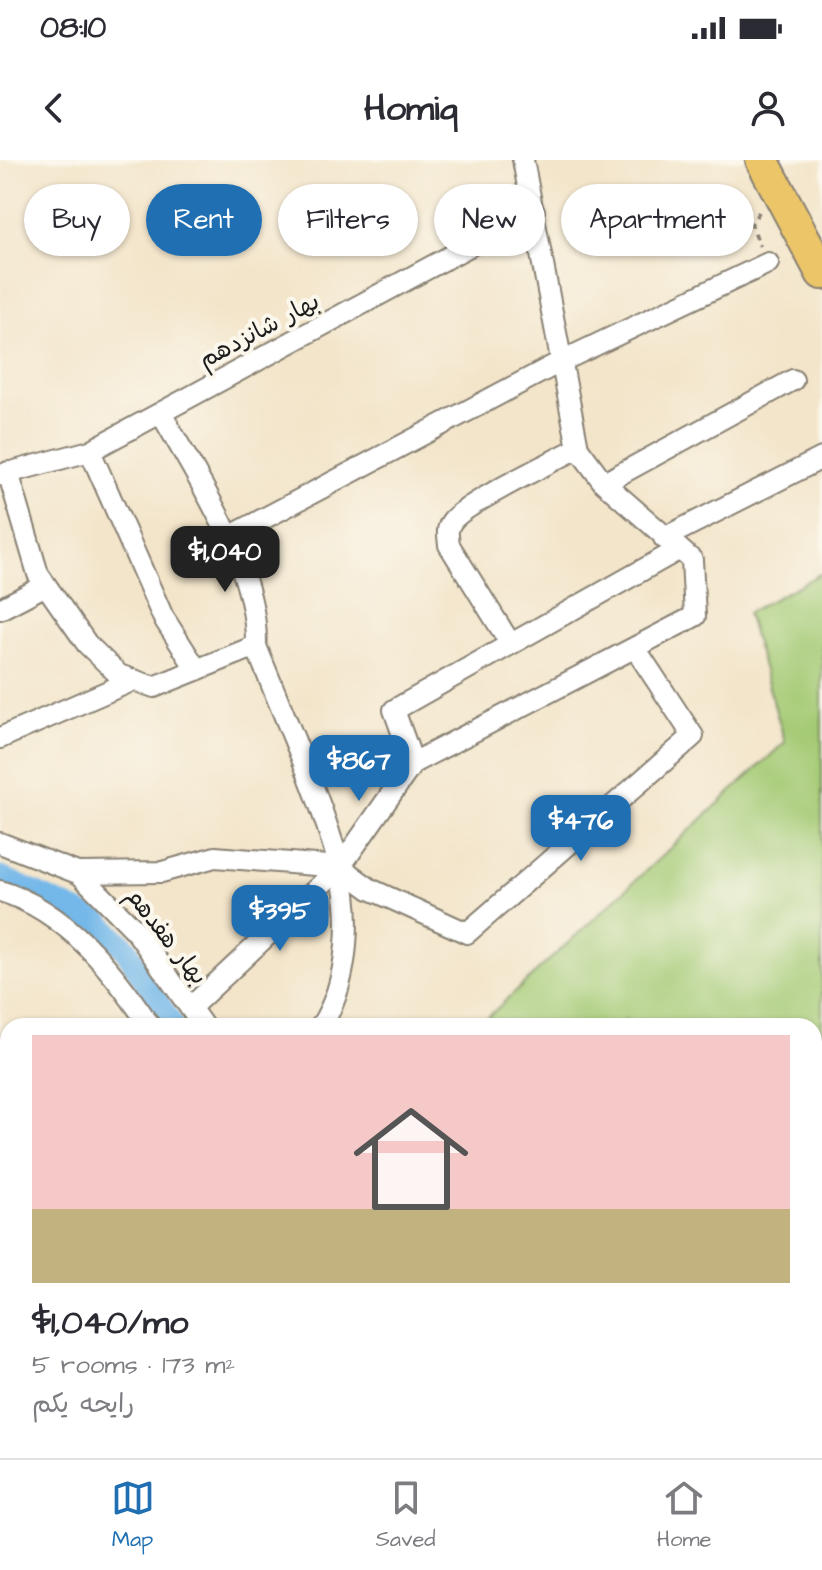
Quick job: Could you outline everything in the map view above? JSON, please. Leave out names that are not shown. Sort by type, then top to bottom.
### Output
[{"type":"main road","points":[[770,174],[822,273]]},
{"type":"street","points":[[523,160],[528,184]]},
{"type":"street","name":"بهار شانزدهم","points":[[4,474],[90,451],[451,256]]},
{"type":"street","points":[[190,1008],[340,867],[413,763],[695,616],[692,560],[604,483],[578,448],[542,256]]},
{"type":"street","points":[[229,537],[560,362],[768,263]]},
{"type":"street","points":[[604,483],[793,380]]},
{"type":"street","points":[[161,413],[229,537],[257,622],[256,646],[340,867],[347,945],[335,1005],[326,1018]]},
{"type":"street","points":[[510,643],[449,545],[447,530],[453,518],[578,448]]},
{"type":"street","points":[[90,451],[163,617],[197,670]]},
{"type":"street","points":[[413,763],[394,710],[671,544],[822,458]]},
{"type":"street","points":[[4,474],[38,574],[87,644],[119,675],[154,687],[256,646]]},
{"type":"street","points":[[0,609],[46,585]]},
{"type":"street","points":[[78,873],[162,872],[215,857],[340,867],[370,889],[467,933],[693,736],[635,648]]},
{"type":"street","points":[[0,738],[134,680]]},
{"type":"street","name":"بهار هفدهم","points":[[0,843],[78,873],[135,930],[197,1018]]},
{"type":"street","points":[[0,891],[44,911],[75,935],[125,989],[145,1018]]},
{"type":"path","points":[[768,263],[751,224],[770,174]]},
{"type":"green space","points":[[822,573],[822,1018],[487,1018],[785,742],[747,613]]},
{"type":"waterway","points":[[0,878],[98,922],[126,949],[167,1018]]}]
